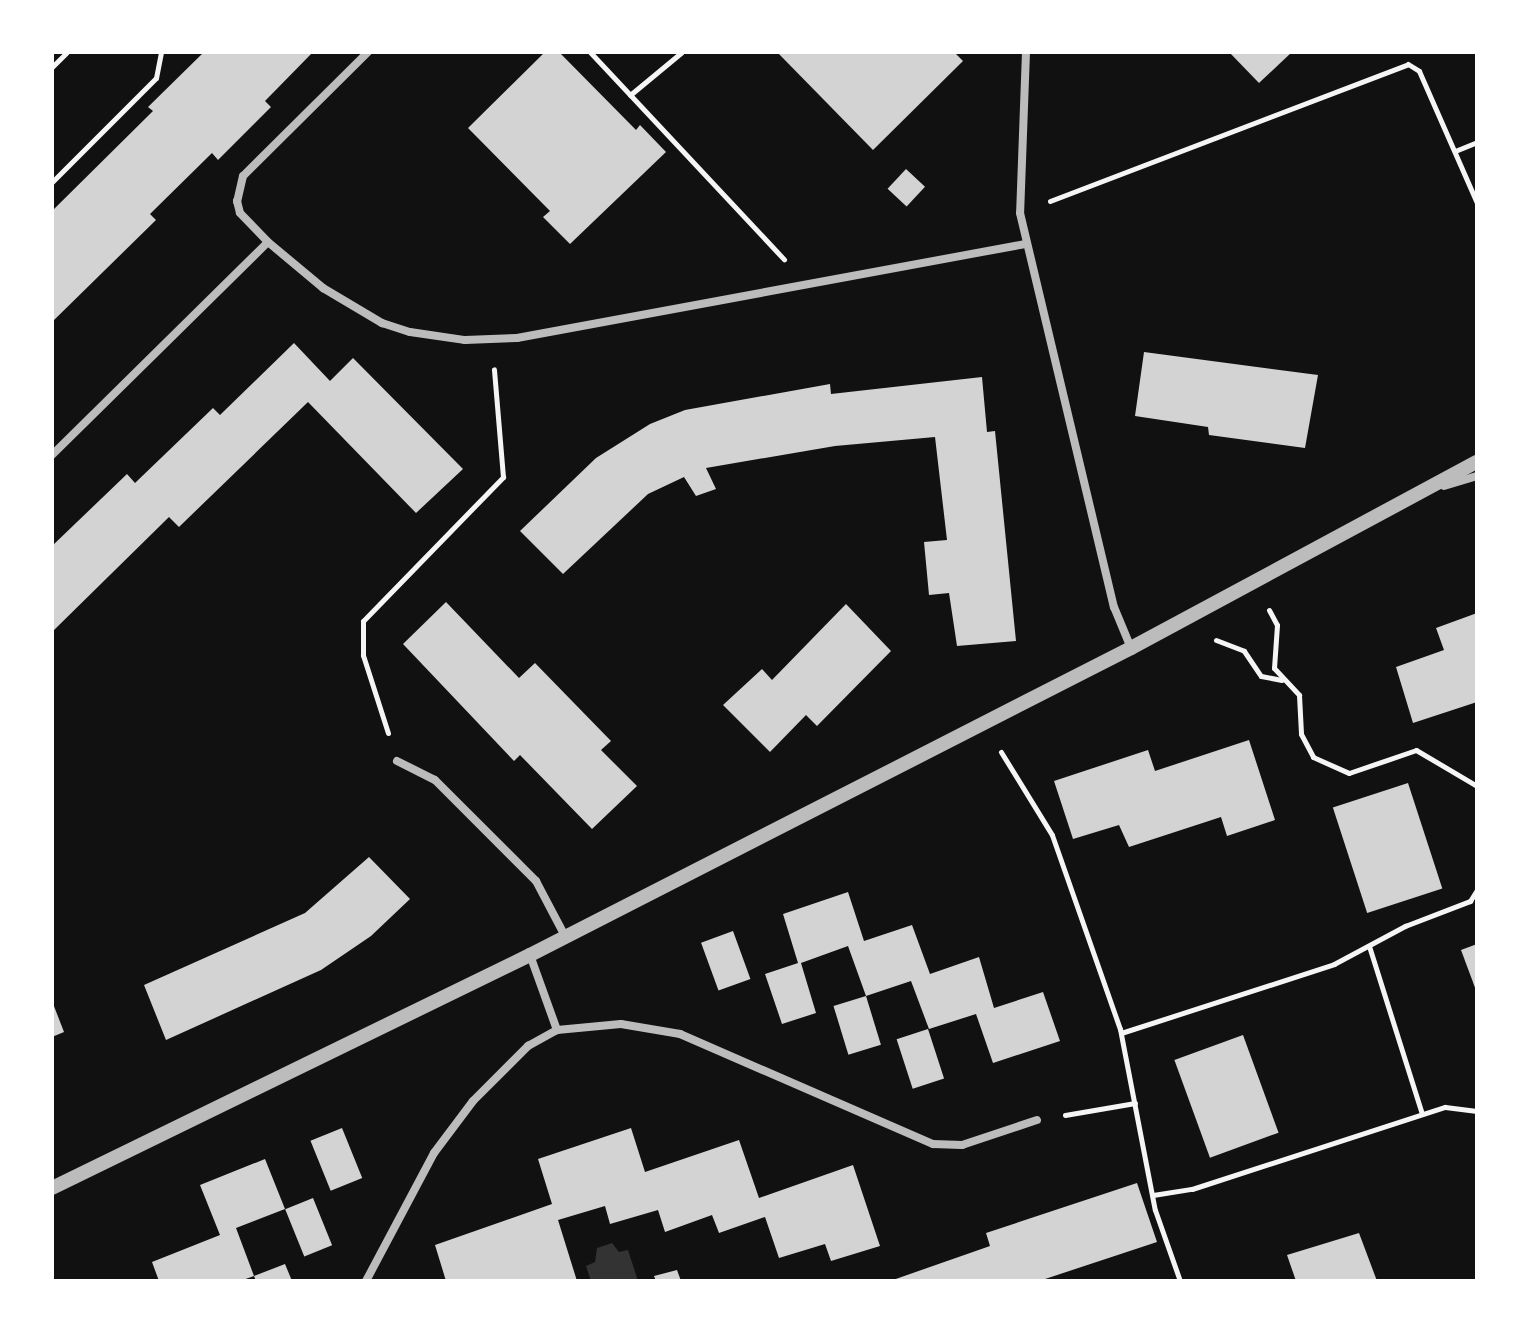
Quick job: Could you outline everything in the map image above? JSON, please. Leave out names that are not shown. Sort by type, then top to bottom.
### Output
[{"type":"street","points":[[368,52],[243,176],[237,189],[240,213],[268,242],[323,288],[382,323],[439,338],[491,341],[1025,244]]},
{"type":"street","points":[[1026,52],[1020,213],[1025,244],[1114,607],[1131,648]]},
{"type":"street","points":[[52,455],[268,242]]},
{"type":"street","points":[[52,1188],[530,955],[1131,648],[1477,462]]},
{"type":"street","points":[[1428,490],[1477,476]]},
{"type":"street","points":[[397,761],[435,780],[536,881],[565,936]]},
{"type":"street","points":[[530,955],[557,1030]]},
{"type":"street","points":[[366,1281],[434,1153],[473,1101],[528,1046],[557,1030],[621,1024],[680,1034],[933,1144],[962,1145],[1037,1120]]},
{"type":"path","points":[[52,67],[67,52]]},
{"type":"path","points":[[52,182],[156,78],[161,52]]},
{"type":"path","points":[[590,52],[784,255],[790,288]]},
{"type":"path","points":[[630,95],[682,52]]},
{"type":"path","points":[[1020,213],[1408,64],[1419,71],[1477,203]]},
{"type":"path","points":[[1455,151],[1477,142]]},
{"type":"path","points":[[397,761],[363,655],[363,621],[503,477],[491,341]]},
{"type":"path","points":[[1254,581],[1277,625],[1271,657],[1282,680],[1299,695],[1304,745],[1335,771],[1349,773],[1416,750],[1477,786]]},
{"type":"path","points":[[1215,640],[1244,651],[1261,676],[1282,680]]},
{"type":"path","points":[[987,722],[1052,835],[1121,1033],[1153,1195],[1180,1281]]},
{"type":"path","points":[[1121,1033],[1334,964],[1405,926],[1470,901],[1477,890]]},
{"type":"path","points":[[1369,946],[1422,1114]]},
{"type":"path","points":[[1037,1120],[1135,1103]]},
{"type":"path","points":[[1153,1195],[1192,1189],[1445,1107],[1477,1111]]},
{"type":"shaded area","points":[[612,1243],[619,1252],[628,1250],[638,1281],[591,1281],[586,1266],[595,1262],[597,1248]]},
{"type":"building","points":[[204,52],[313,52],[265,101],[271,107],[218,160],[212,153],[150,214],[156,220],[52,322],[52,211],[153,111],[148,107]]},
{"type":"building","points":[[545,52],[559,52],[636,130],[640,125],[666,152],[570,244],[543,217],[550,211],[468,128]]},
{"type":"building","points":[[777,52],[954,52],[963,61],[873,150]]},
{"type":"building","points":[[1229,52],[1292,52],[1259,83]]},
{"type":"building","points":[[906,169],[925,187],[907,206],[888,189]]},
{"type":"building","points":[[294,343],[330,381],[353,358],[463,469],[416,513],[308,402],[179,527],[169,517],[52,632],[52,546],[127,474],[135,483],[213,408],[220,415]]},
{"type":"building","points":[[1144,352],[1318,375],[1305,448],[1209,435],[1208,427],[1135,416]]},
{"type":"building","points":[[982,377],[987,432],[995,431],[1016,641],[957,646],[949,593],[929,595],[924,542],[947,540],[935,437],[835,446],[706,468],[716,489],[696,496],[684,477],[648,494],[563,574],[520,531],[596,458],[650,424],[685,410],[830,384],[831,394]]},
{"type":"building","points":[[446,602],[519,678],[535,663],[611,741],[601,750],[637,786],[592,829],[520,755],[514,761],[403,644]]},
{"type":"building","points":[[846,604],[891,651],[817,726],[806,715],[770,752],[723,705],[762,669],[772,680]]},
{"type":"building","points":[[1477,613],[1477,702],[1413,723],[1396,667],[1444,650],[1436,628]]},
{"type":"building","points":[[1249,740],[1275,820],[1227,836],[1221,817],[1129,847],[1119,825],[1073,839],[1054,781],[1148,750],[1155,771]]},
{"type":"building","points":[[1408,783],[1442,889],[1367,913],[1333,807]]},
{"type":"building","points":[[369,857],[410,899],[371,936],[321,970],[166,1040],[144,985],[305,913]]},
{"type":"building","points":[[848,892],[864,941],[912,925],[930,974],[979,957],[994,1008],[1043,992],[1060,1041],[993,1063],[976,1014],[929,1029],[911,981],[866,996],[848,946],[801,963],[816,1013],[782,1024],[765,974],[798,963],[783,914]]},
{"type":"building","points":[[733,931],[750,979],[718,991],[701,943]]},
{"type":"building","points":[[1477,944],[1477,993],[1461,950]]},
{"type":"building","points":[[866,996],[881,1045],[848,1055],[833,1006]]},
{"type":"building","points":[[52,1001],[64,1032],[52,1037]]},
{"type":"building","points":[[928,1029],[944,1078],[913,1089],[897,1039]]},
{"type":"building","points":[[1243,1035],[1279,1133],[1210,1158],[1174,1060]]},
{"type":"building","points":[[342,1128],[362,1178],[331,1191],[310,1141]]},
{"type":"building","points":[[631,1128],[645,1172],[739,1140],[759,1198],[853,1165],[880,1246],[831,1261],[825,1244],[779,1258],[765,1217],[719,1233],[712,1215],[665,1232],[658,1210],[610,1224],[605,1206],[558,1220],[577,1281],[446,1281],[435,1245],[552,1204],[538,1159]]},
{"type":"building","points":[[265,1159],[285,1209],[236,1228],[254,1276],[240,1281],[159,1281],[152,1262],[220,1235],[200,1185]]},
{"type":"building","points":[[1137,1183],[1157,1242],[1039,1281],[890,1281],[990,1246],[986,1233]]},
{"type":"building","points":[[313,1198],[332,1245],[304,1257],[285,1209]]},
{"type":"building","points":[[1359,1233],[1377,1281],[1296,1281],[1287,1255]]},
{"type":"building","points":[[285,1264],[292,1281],[256,1281],[254,1276]]},
{"type":"building","points":[[677,1270],[681,1281],[656,1281],[654,1276]]}]
